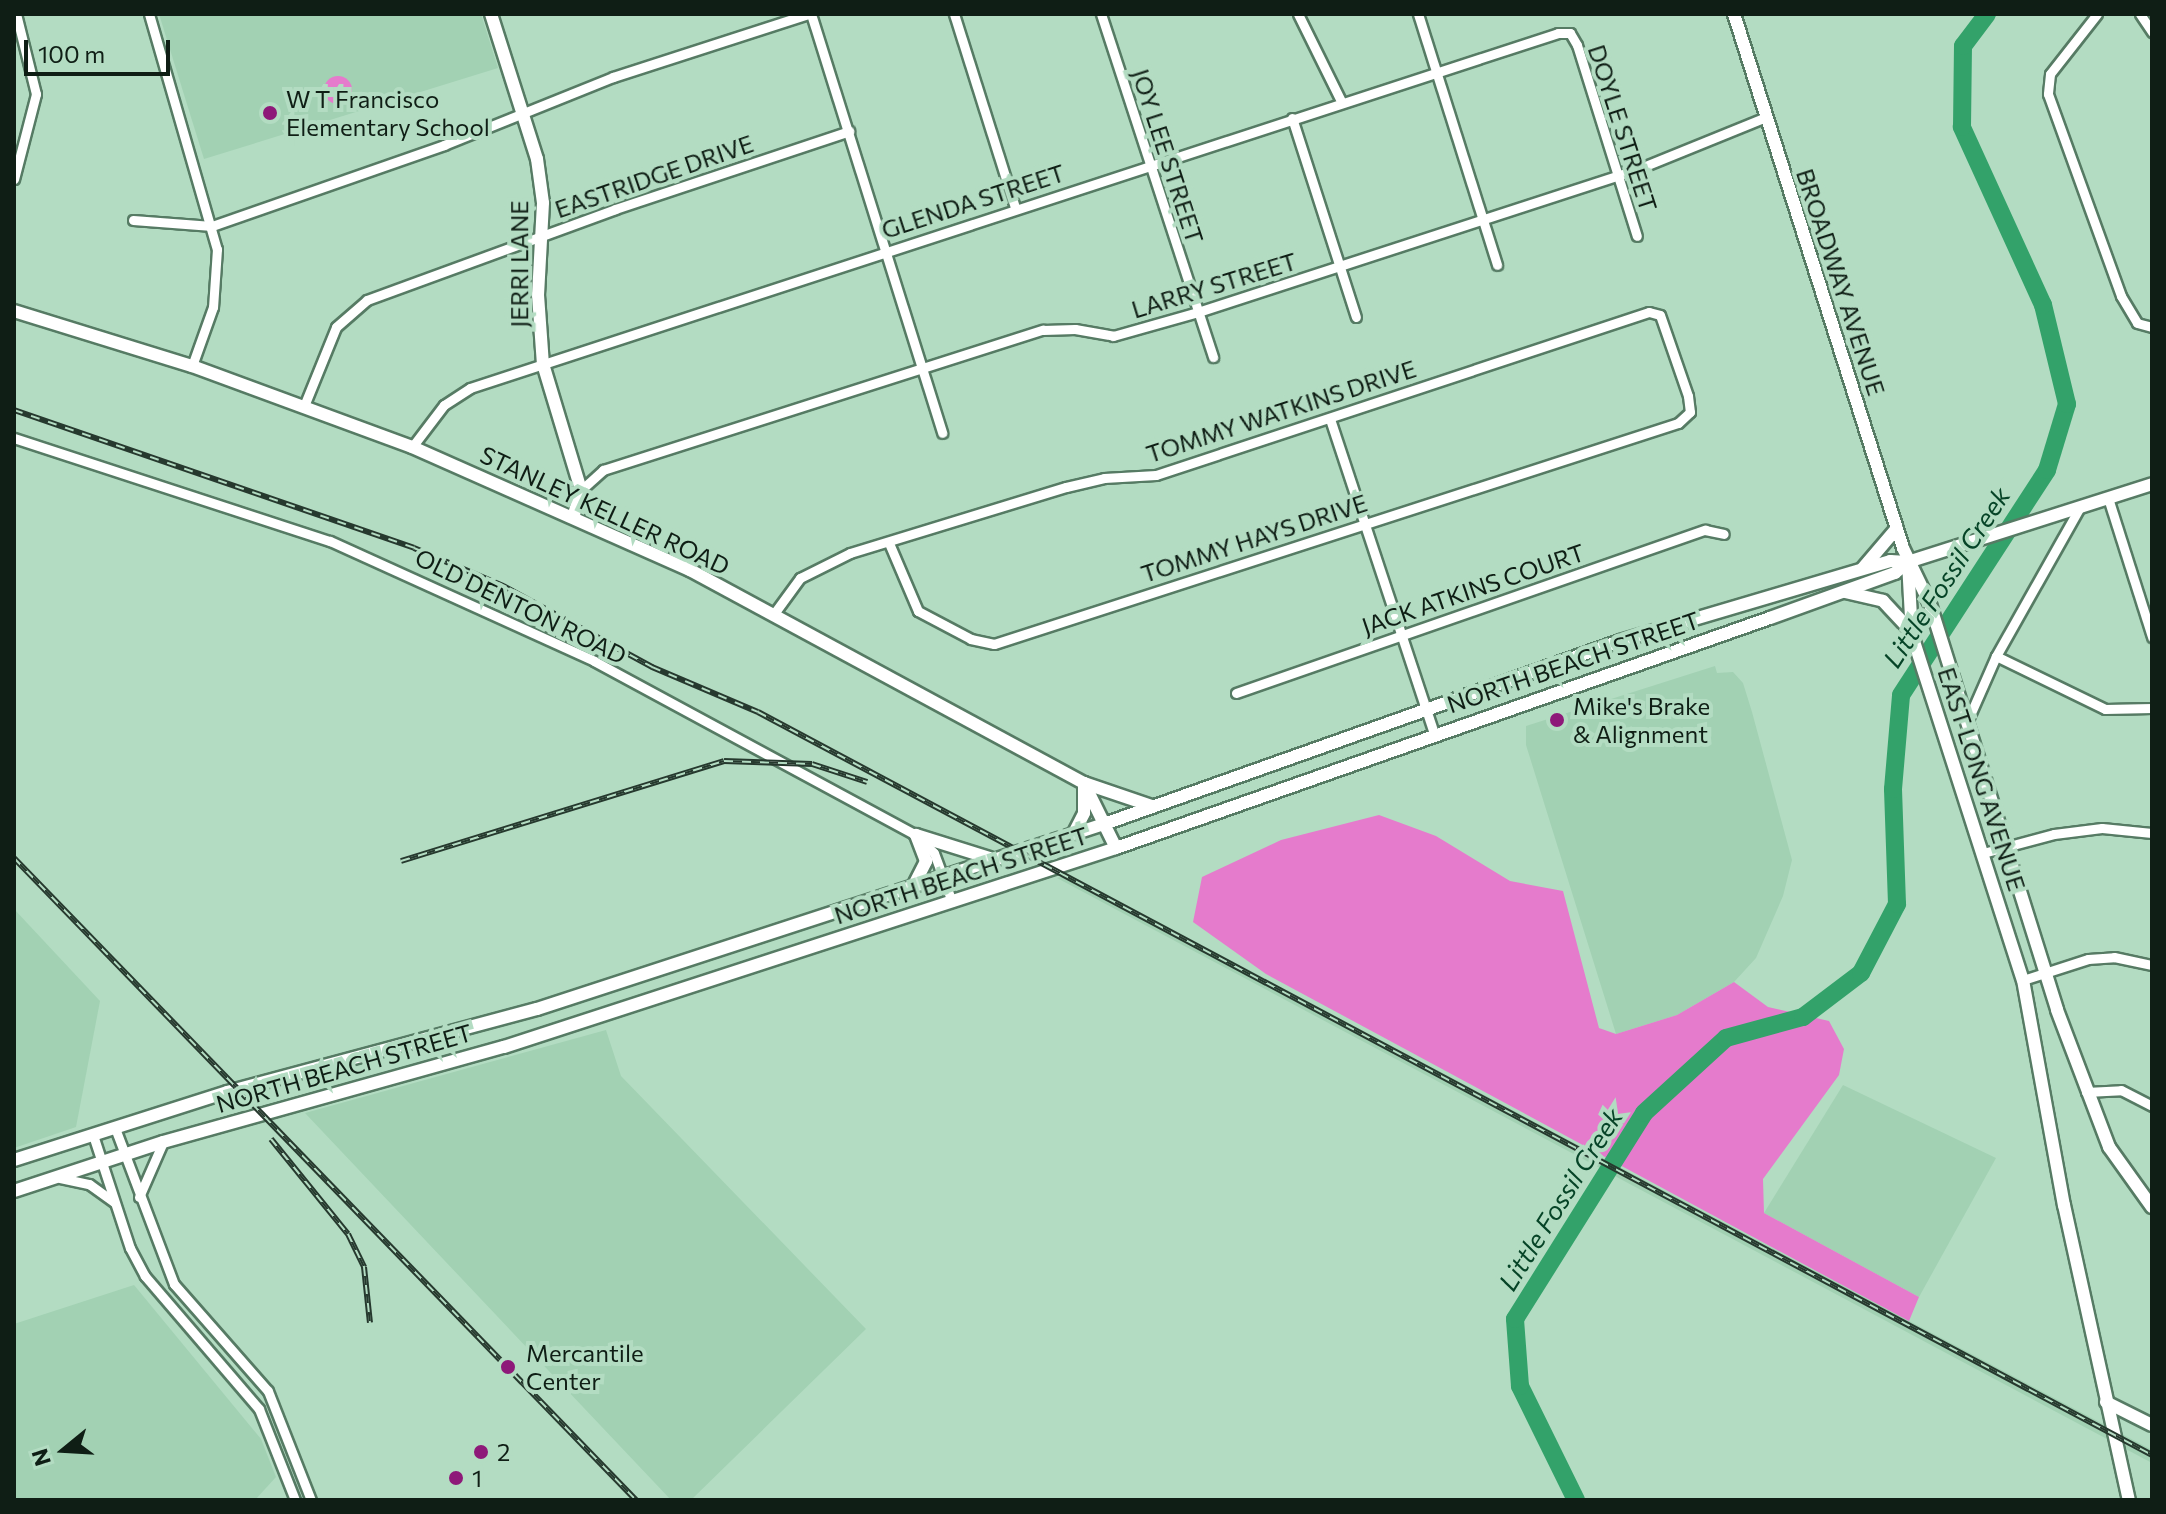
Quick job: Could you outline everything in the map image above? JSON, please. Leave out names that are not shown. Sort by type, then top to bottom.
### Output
[{"type":"main road","name":"JERRI LANE","points":[[491,14],[537,159],[543,364],[581,490]]},
{"type":"main road","name":"BROADWAY AVENUE","points":[[1734,14],[1908,562]]},
{"type":"main road","name":"STANLEY KELLER ROAD","points":[[14,311],[192,366],[304,406],[412,447],[574,515],[773,615],[1084,783],[1155,806]]},
{"type":"main road","name":"NORTH BEACH STREET","points":[[14,1160],[115,1128],[496,1021],[1107,823],[1425,706],[1620,641],[1862,569],[1908,562],[2152,484]]},
{"type":"main road","points":[[574,515],[581,490]]},
{"type":"main road","points":[[1862,569],[1897,528]]},
{"type":"main road","name":"NORTH BEACH STREET","points":[[14,1191],[163,1142],[504,1047],[1116,848],[1275,795],[1434,733],[1895,573],[1908,562]]},
{"type":"main road","name":"EAST LONG AVENUE","points":[[1908,562],[1921,578],[1930,604],[2004,845],[2086,1092],[2109,1147],[2152,1207]]},
{"type":"main road","name":"EAST LONG AVENUE","points":[[1908,562],[1912,635],[2023,980],[2106,1402],[2129,1500]]},
{"type":"main road","points":[[1842,591],[1883,601],[1912,635]]},
{"type":"main road","points":[[1620,641],[1629,667]]},
{"type":"main road","points":[[1084,783],[1107,823],[1116,848]]},
{"type":"main road","points":[[1074,833],[1084,813],[1084,783]]},
{"type":"main road","points":[[916,835],[958,852],[993,858]]},
{"type":"main road","points":[[914,884],[926,861],[916,835]]},
{"type":"main road","points":[[686,960],[695,985]]},
{"type":"main road","points":[[496,1021],[504,1047]]},
{"type":"main road","points":[[2106,1402],[2152,1425]]},
{"type":"street","points":[[14,179],[36,94],[16,14]]},
{"type":"street","points":[[149,14],[212,226],[217,287],[192,366]]},
{"type":"street","points":[[133,220],[212,226],[613,77],[810,14],[924,367],[942,433]]},
{"type":"street","points":[[954,14],[1015,207]]},
{"type":"street","name":"JOY LEE STREET","points":[[1101,14],[1213,357]]},
{"type":"street","points":[[1298,14],[1342,103]]},
{"type":"street","points":[[1418,14],[1497,265]]},
{"type":"street","points":[[2097,14],[2050,74],[2048,94],[2121,296],[2137,323],[2152,327]]},
{"type":"street","points":[[2140,14],[2152,32]]},
{"type":"street","name":"GLENDA STREET","points":[[412,447],[456,394],[1015,207],[1436,72],[1570,33]]},
{"type":"street","name":"DOYLE STREET","points":[[1570,33],[1637,236]]},
{"type":"street","name":"LARRY STREET","points":[[581,490],[603,470],[1043,330],[1075,329],[1113,336],[1198,312],[1618,176],[1766,117]]},
{"type":"street","points":[[1292,118],[1356,317]]},
{"type":"street","name":"EASTRIDGE DRIVE","points":[[304,406],[336,327],[367,300],[849,131]]},
{"type":"street","name":"TOMMY WATKINS DRIVE","points":[[773,615],[800,578],[850,553],[1066,487],[1156,475],[1649,312],[1660,315],[1688,396],[1690,412],[1678,423]]},
{"type":"street","points":[[1330,419],[1434,733]]},
{"type":"street","name":"TOMMY HAYS DRIVE","points":[[889,543],[918,611],[971,639],[994,644],[1678,423]]},
{"type":"street","name":"OLD DENTON ROAD","points":[[14,438],[330,541],[594,661],[916,835],[934,853],[952,902]]},
{"type":"street","points":[[2108,498],[2152,637]]},
{"type":"street","points":[[1967,722],[1996,656],[2080,507]]},
{"type":"street","name":"JACK ATKINS COURT","points":[[1236,693],[1705,530],[1724,534]]},
{"type":"street","points":[[1996,656],[2105,709],[2152,708]]},
{"type":"street","points":[[1983,853],[2004,845],[2102,828],[2152,833]]},
{"type":"street","points":[[2023,980],[2114,957],[2152,965]]},
{"type":"street","points":[[2086,1092],[2121,1090],[2152,1106]]},
{"type":"street","points":[[115,1128],[174,1284],[268,1391],[311,1500]]},
{"type":"street","points":[[93,1135],[115,1203],[145,1276],[259,1409],[295,1500]]},
{"type":"street","points":[[139,1197],[163,1142]]},
{"type":"street","points":[[56,1177],[89,1184],[115,1203]]},
{"type":"shaded area","name":"W T Francisco Elementary School","points":[[159,14],[481,14],[498,68],[204,159]]},
{"type":"shaded area","points":[[338,76],[348,80],[352,90],[348,100],[338,104],[328,100],[324,90],[328,80]]},
{"type":"shaded area","points":[[1715,666],[1717,673],[1733,672],[1743,683],[1752,712],[1792,860],[1783,896],[1756,958],[1734,982],[1677,1015],[1616,1034],[1526,745],[1526,726]]},
{"type":"shaded area","points":[[1379,815],[1436,836],[1510,881],[1563,891],[1599,1028],[1616,1034],[1677,1015],[1734,982],[1768,1007],[1829,1021],[1844,1049],[1839,1075],[1763,1179],[1764,1213],[1919,1297],[1909,1321],[1266,974],[1193,922],[1202,877],[1281,840]]},
{"type":"shaded area","points":[[1070,875],[2152,1450],[2152,1463],[1057,878]]},
{"type":"shaded area","points":[[14,909],[100,1001],[76,1127],[14,1148]]},
{"type":"shaded area","points":[[606,1030],[621,1076],[866,1329],[691,1500],[671,1500],[305,1113]]},
{"type":"shaded area","points":[[1843,1085],[1996,1158],[1919,1297],[1764,1213]]},
{"type":"shaded area","points":[[134,1285],[261,1439],[276,1477],[255,1500],[14,1500],[14,1324]]},
{"type":"waterway","name":"Little Fossil Creek","points":[[1576,1500],[1520,1386],[1515,1319],[1644,1113],[1726,1038],[1803,1017],[1861,973],[1897,904],[1893,789],[1901,695],[2047,470],[2067,404],[2043,305],[1962,127],[1963,46],[1987,14]]},
{"type":"railway","points":[[14,410],[414,548],[503,586],[652,667],[758,712],[2152,1455]]},
{"type":"railway","points":[[401,861],[724,761],[812,764],[867,782]]},
{"type":"railway","points":[[14,858],[636,1500]]},
{"type":"railway","points":[[271,1139],[348,1234],[364,1267],[370,1323]]},
{"type":"place","name":"W T Francisco Elementary School","points":[[270,113]]},
{"type":"place","name":"Mike's Brake & Alignment","points":[[1557,720]]},
{"type":"place","name":"Mercantile Center","points":[[508,1367]]},
{"type":"place","name":"2","points":[[481,1452]]},
{"type":"place","name":"1","points":[[456,1478]]}]
